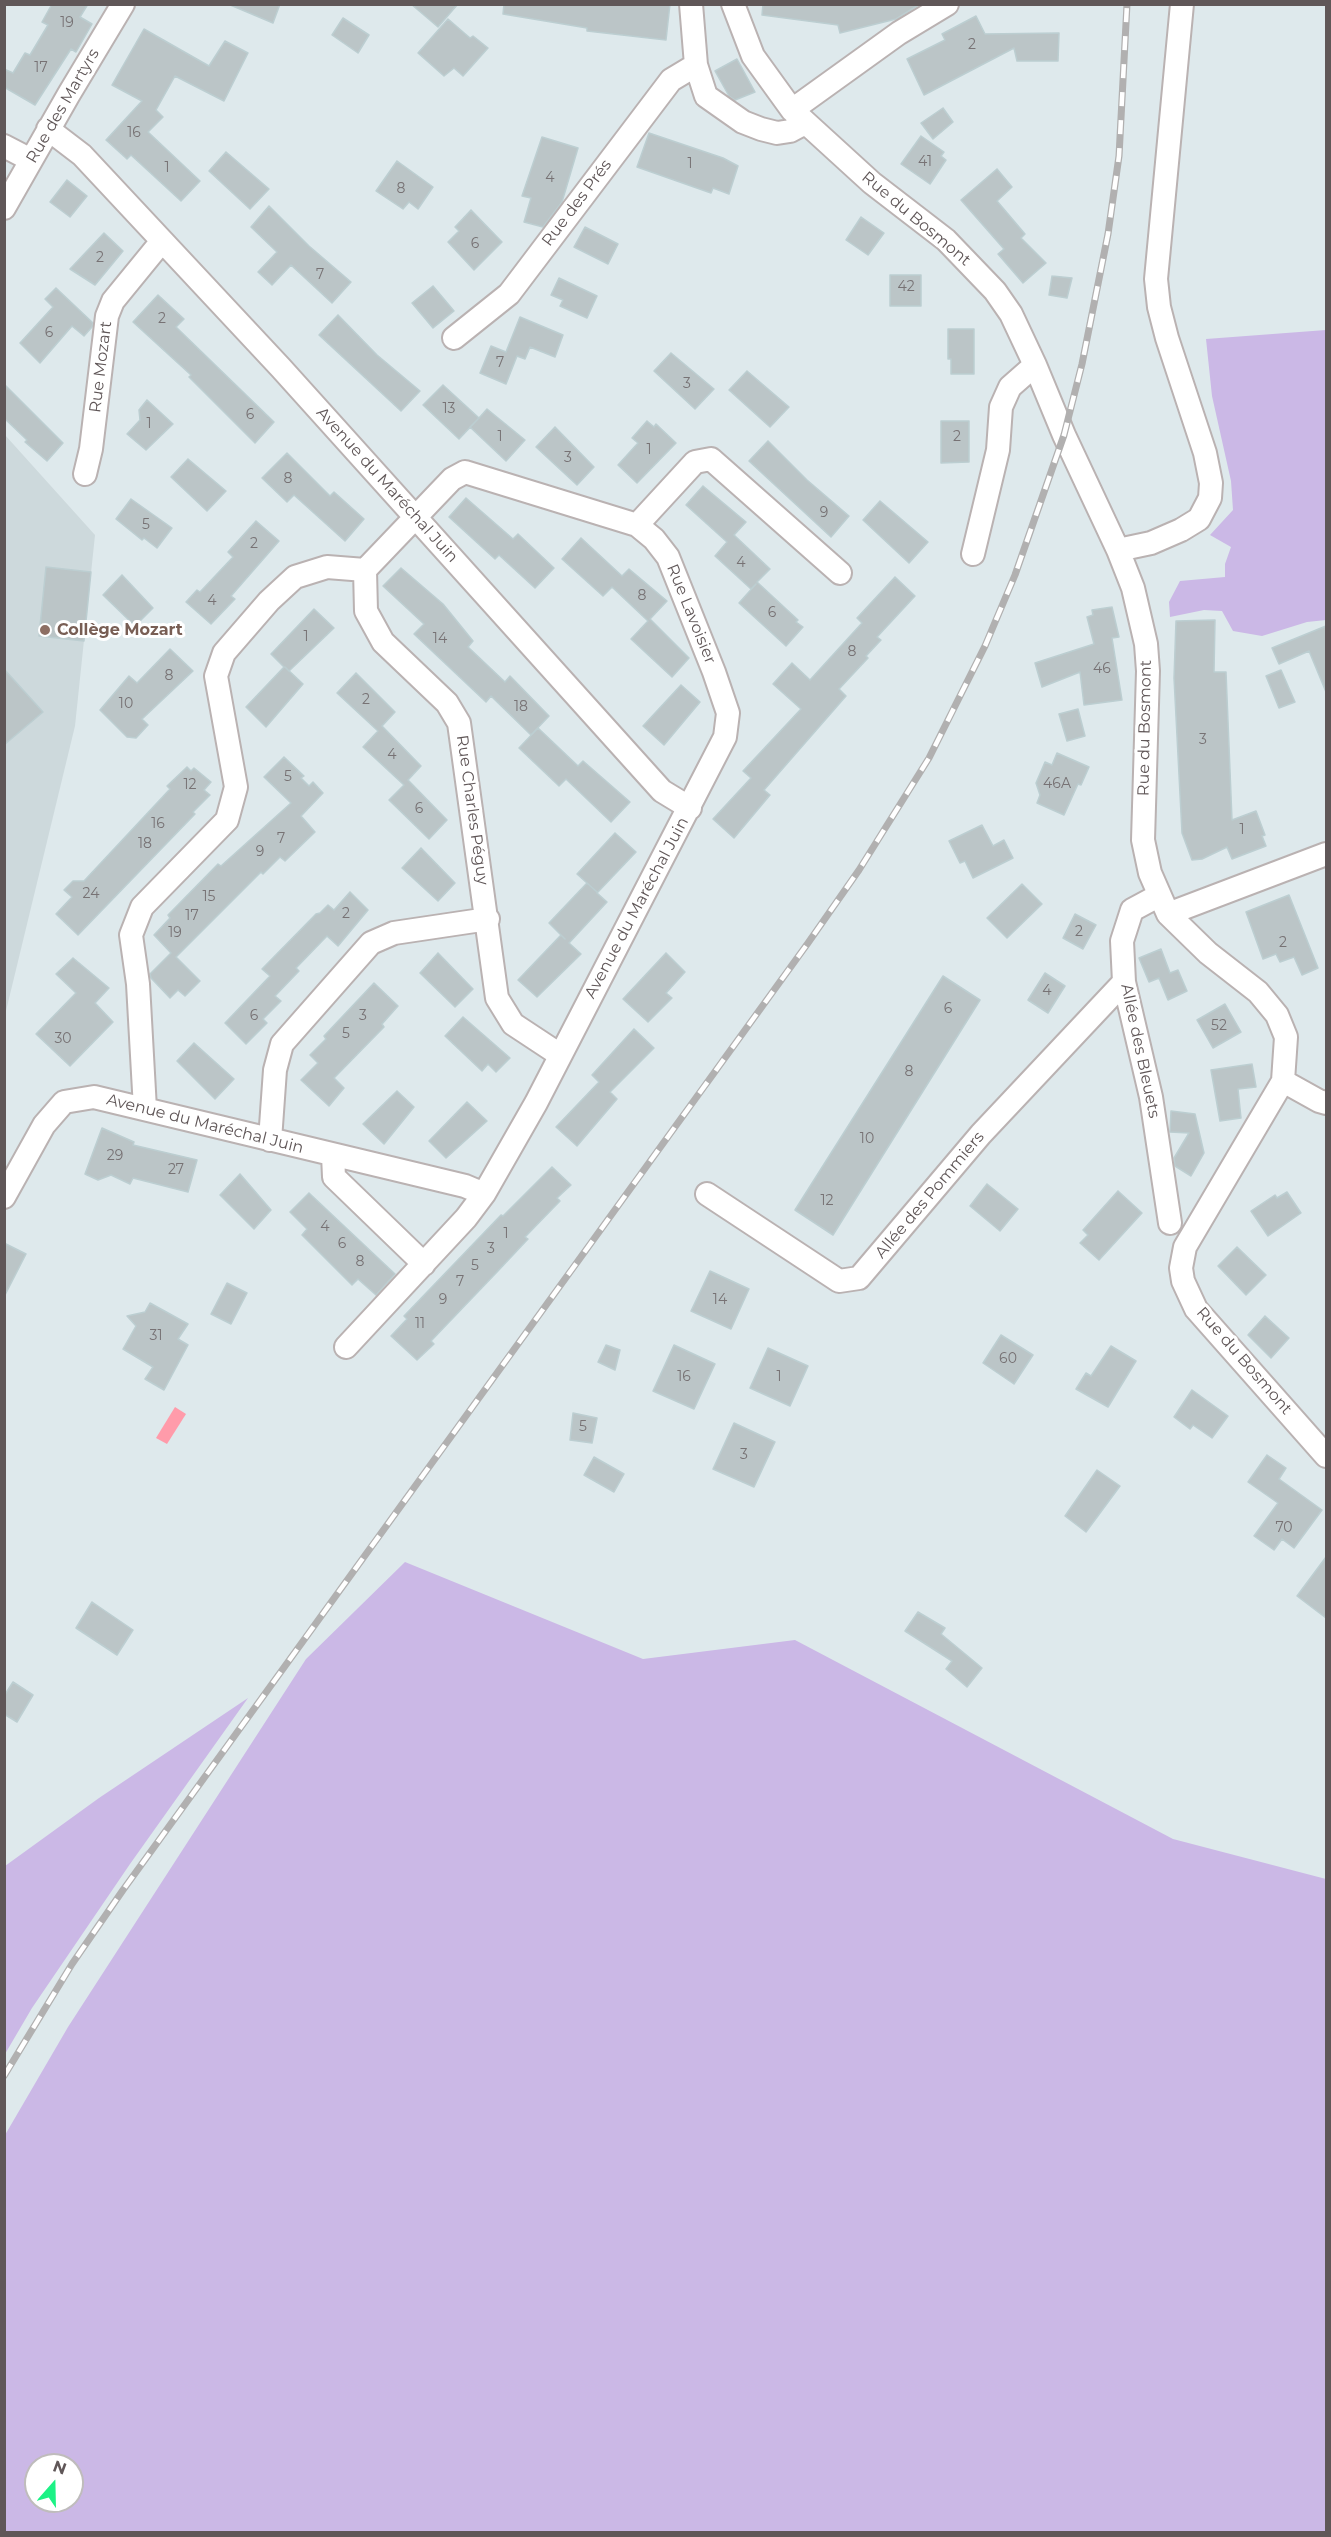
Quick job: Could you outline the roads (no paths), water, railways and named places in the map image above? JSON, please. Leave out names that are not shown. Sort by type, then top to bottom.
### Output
[{"type":"street","name":"Rue des Martyrs","points":[[4,208],[123,4]]},
{"type":"street","points":[[691,4],[696,65],[706,96],[743,122],[777,133],[790,131],[798,117],[899,33],[947,4]]},
{"type":"street","name":"Rue du Bosmont","points":[[734,4],[753,56],[798,117],[872,183],[919,217],[966,258],[995,291],[1011,314],[1118,550],[1133,588],[1146,644],[1148,684],[1143,840],[1150,873],[1163,905],[1208,953],[1258,992],[1277,1014],[1286,1037],[1282,1081],[1206,1206],[1185,1247],[1181,1268],[1196,1309],[1326,1456]]},
{"type":"street","points":[[1118,550],[1151,543],[1181,530],[1199,519],[1210,498],[1211,483],[1205,453],[1167,338],[1159,307],[1156,279],[1182,4]]},
{"type":"street","name":"Rue des Prés","points":[[454,338],[509,294],[671,80],[696,65]]},
{"type":"street","name":"Avenue du Maréchal Juin","points":[[4,1197],[44,1125],[64,1102],[94,1097],[465,1186],[484,1194],[690,808],[662,791],[284,372],[82,155],[48,129]]},
{"type":"street","points":[[4,146],[31,160]]},
{"type":"street","name":"Rue Mozart","points":[[85,474],[91,448],[107,316],[113,301],[162,242]]},
{"type":"street","points":[[973,554],[998,450],[1001,407],[1010,387],[1035,365]]},
{"type":"street","points":[[637,525],[695,462],[711,459],[840,573]]},
{"type":"street","name":"Rue Lavoisier","points":[[415,518],[452,479],[465,472],[637,525],[654,539],[668,557],[728,713],[725,737],[690,808]]},
{"type":"street","points":[[145,1109],[139,995],[131,935],[141,907],[227,820],[236,787],[216,676],[224,653],[269,601],[295,577],[327,567],[365,570],[415,518]]},
{"type":"street","name":"Rue Charles Péguy","points":[[365,570],[366,611],[383,642],[447,703],[459,723],[497,998],[513,1024],[560,1055]]},
{"type":"street","name":"Allée des Bleuets","points":[[1170,1223],[1151,1097],[1124,982],[1122,941],[1132,910],[1163,905],[1326,854]]},
{"type":"street","points":[[270,1140],[275,1070],[282,1044],[371,943],[394,933],[488,920]]},
{"type":"street","name":"Allée des Pommiers","points":[[707,1194],[839,1281],[859,1278],[981,1134],[1124,982]]},
{"type":"street","points":[[1282,1081],[1326,1103]]},
{"type":"street","points":[[333,1155],[334,1177],[424,1264]]},
{"type":"street","points":[[346,1347],[424,1264],[484,1194]]},
{"type":"railway","points":[[4,2076],[72,1964],[123,1890],[808,943],[859,870],[929,758],[985,646],[1015,575],[1064,435],[1082,364],[1108,234],[1119,156],[1127,4]]},
{"type":"place","name":"Collège Mozart","points":[[45,630]]}]
